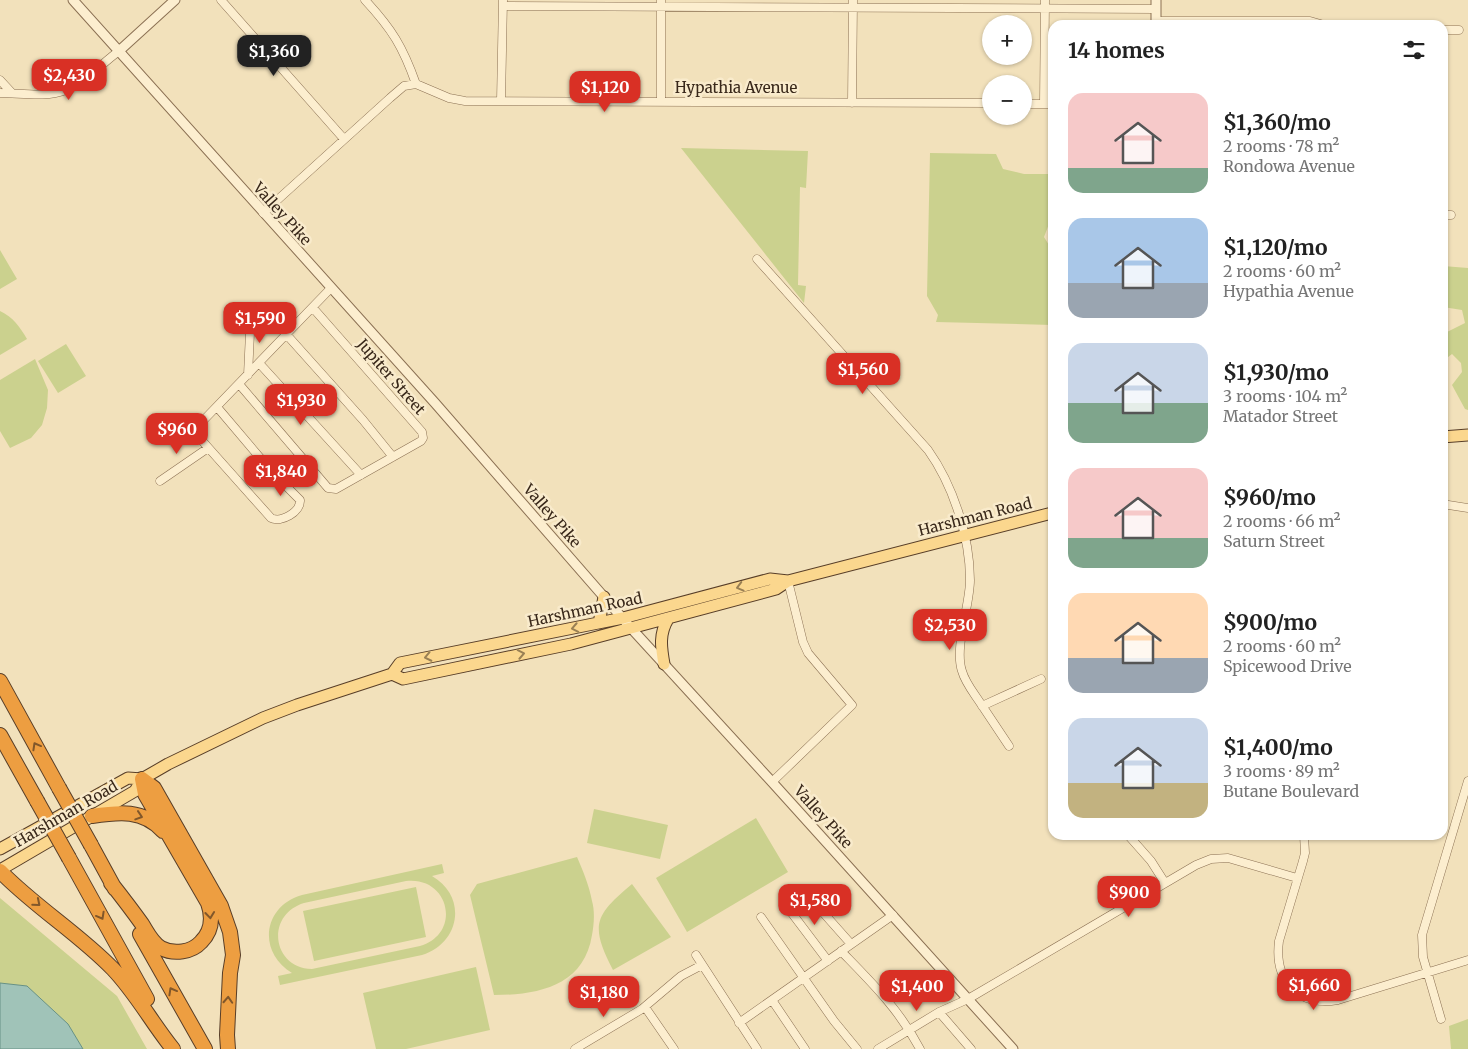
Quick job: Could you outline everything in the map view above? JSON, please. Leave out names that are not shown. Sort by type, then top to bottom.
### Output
[{"type":"highway","points":[[0,681],[205,1049]]},
{"type":"highway","points":[[0,735],[174,1049]]},
{"type":"highway","points":[[112,883],[151,939],[162,948],[176,952],[189,950],[199,945],[206,937],[211,926],[212,914],[208,903],[145,794],[142,779]]},
{"type":"highway","points":[[142,779],[154,788],[221,906],[230,932],[232,956],[227,1026],[228,1049]]},
{"type":"highway","points":[[92,816],[122,812],[137,814],[159,827],[176,845]]},
{"type":"highway","points":[[0,871],[112,968],[133,992],[156,1027],[174,1049]]},
{"type":"main road","points":[[1448,437],[1468,435]]},
{"type":"main road","name":"Harshman Road","points":[[392,674],[403,679],[571,644],[776,589],[788,581],[1048,514]]},
{"type":"main road","name":"Harshman Road","points":[[0,871],[135,790],[142,779],[168,764],[263,718],[305,702],[392,674],[400,663],[623,618],[770,579],[788,581]]},
{"type":"main road","points":[[599,623],[604,597]]},
{"type":"main road","points":[[664,664],[660,639],[668,619]]},
{"type":"main road","name":"Harshman Road","points":[[0,849],[128,778],[142,779]]},
{"type":"street","name":"Valley Pike","points":[[73,0],[495,471],[604,597],[1012,1049]]},
{"type":"street","points":[[0,93],[42,94],[64,91],[78,84],[119,51],[175,0]]},
{"type":"street","points":[[221,0],[344,139]]},
{"type":"street","points":[[263,213],[404,86],[416,84],[400,44],[366,0]]},
{"type":"street","points":[[501,101],[503,3],[1156,4],[1156,20]]},
{"type":"street","points":[[660,102],[661,3]]},
{"type":"street","points":[[852,103],[853,4]]},
{"type":"street","points":[[1044,104],[1045,4]]},
{"type":"street","points":[[1448,30],[1459,30]]},
{"type":"street","points":[[0,80],[12,93]]},
{"type":"street","name":"Hypathia Avenue","points":[[416,84],[422,85],[440,95],[458,100],[982,104]]},
{"type":"street","points":[[1032,104],[1048,104]]},
{"type":"street","points":[[757,259],[928,450],[950,487],[964,535],[970,580],[961,645],[961,670],[967,683],[1009,746]]},
{"type":"street","points":[[217,407],[273,473],[300,500],[300,506],[282,520],[271,518],[197,435],[196,428],[331,288]]},
{"type":"street","name":"Jupiter Street","points":[[313,308],[422,432],[423,438],[421,441],[393,457]]},
{"type":"street","points":[[248,375],[250,312]]},
{"type":"street","points":[[239,384],[325,486],[332,489],[393,457],[363,420],[286,334]]},
{"type":"street","points":[[259,363],[361,475]]},
{"type":"street","points":[[160,481],[208,448]]},
{"type":"street","points":[[1448,505],[1468,508]]},
{"type":"street","points":[[772,782],[852,705],[808,653],[802,642],[788,581]]},
{"type":"street","points":[[982,706],[1041,679]]},
{"type":"street","points":[[1441,1018],[1422,948],[1424,925],[1468,781]]},
{"type":"street","points":[[1132,840],[1151,861],[1165,884]]},
{"type":"street","points":[[1304,840],[1304,853],[1277,952],[1283,977],[1297,992],[1311,1000],[1330,1001],[1468,960]]},
{"type":"street","points":[[878,1049],[938,1012],[968,999],[1196,866],[1220,858],[1237,859],[1297,878]]},
{"type":"street","points":[[828,961],[788,908],[791,900],[804,891],[851,944]]},
{"type":"street","points":[[739,1023],[893,915]]},
{"type":"street","points":[[761,917],[857,1049]]},
{"type":"street","points":[[841,951],[891,1003],[910,1030],[920,1049]]},
{"type":"street","points":[[696,955],[757,1049]]},
{"type":"street","points":[[575,1049],[645,1007],[676,980],[702,965]]},
{"type":"street","points":[[772,1000],[805,1049]]},
{"type":"street","points":[[645,1007],[674,1049]]},
{"type":"street","points":[[938,1012],[971,1049]]},
{"type":"street","points":[[587,1042],[592,1049]]},
{"type":"green space","points":[[681,148],[808,151],[806,188],[800,187],[798,285],[806,286],[804,303]]},
{"type":"green space","points":[[930,153],[996,154],[1003,169],[1024,174],[1048,174],[1048,227],[1044,237],[1048,244],[1048,325],[936,322],[938,315],[927,296]]},
{"type":"green space","points":[[0,250],[17,279],[0,289]]},
{"type":"green space","points":[[1448,266],[1468,268],[1468,410],[1465,409],[1452,385],[1462,372],[1461,363],[1452,354],[1448,357],[1448,332],[1465,323],[1462,310],[1448,308]]},
{"type":"green space","points":[[0,311],[16,323],[27,339],[0,355]]},
{"type":"green space","points":[[66,344],[86,376],[58,393],[38,361]]},
{"type":"green space","points":[[35,359],[48,390],[47,408],[42,425],[31,438],[10,448],[0,431],[0,380]]},
{"type":"green space","points":[[594,809],[668,825],[660,859],[587,843]]},
{"type":"green space","points":[[756,818],[788,872],[687,932],[656,878]]},
{"type":"green space","points":[[577,857],[589,889],[594,914],[593,931],[587,952],[580,966],[556,984],[542,989],[511,995],[494,995],[470,895],[477,884]]},
{"type":"green space","points":[[442,864],[444,873],[432,876],[443,885],[451,896],[455,907],[455,919],[445,941],[435,949],[422,955],[280,985],[278,976],[292,973],[273,954],[269,930],[272,919],[279,909],[289,901],[302,895]],"holes":[[[406,881],[421,882],[433,887],[441,896],[445,907],[446,919],[442,930],[433,940],[420,946],[312,969],[299,966],[288,960],[282,951],[278,940],[283,918],[292,909],[304,903]]]},
{"type":"green space","points":[[632,884],[671,937],[613,970],[601,942],[600,922],[603,913]]},
{"type":"green space","points":[[416,887],[426,937],[314,961],[303,911]]},
{"type":"green space","points":[[0,898],[117,996],[147,1049],[0,1049]]},
{"type":"green space","points":[[476,967],[490,1030],[406,1049],[376,1049],[363,993]]},
{"type":"green space","points":[[1468,1019],[1468,1049],[1451,1049],[1449,1026]]},
{"type":"water","points":[[0,983],[27,986],[68,1024],[83,1049],[0,1049]]}]
